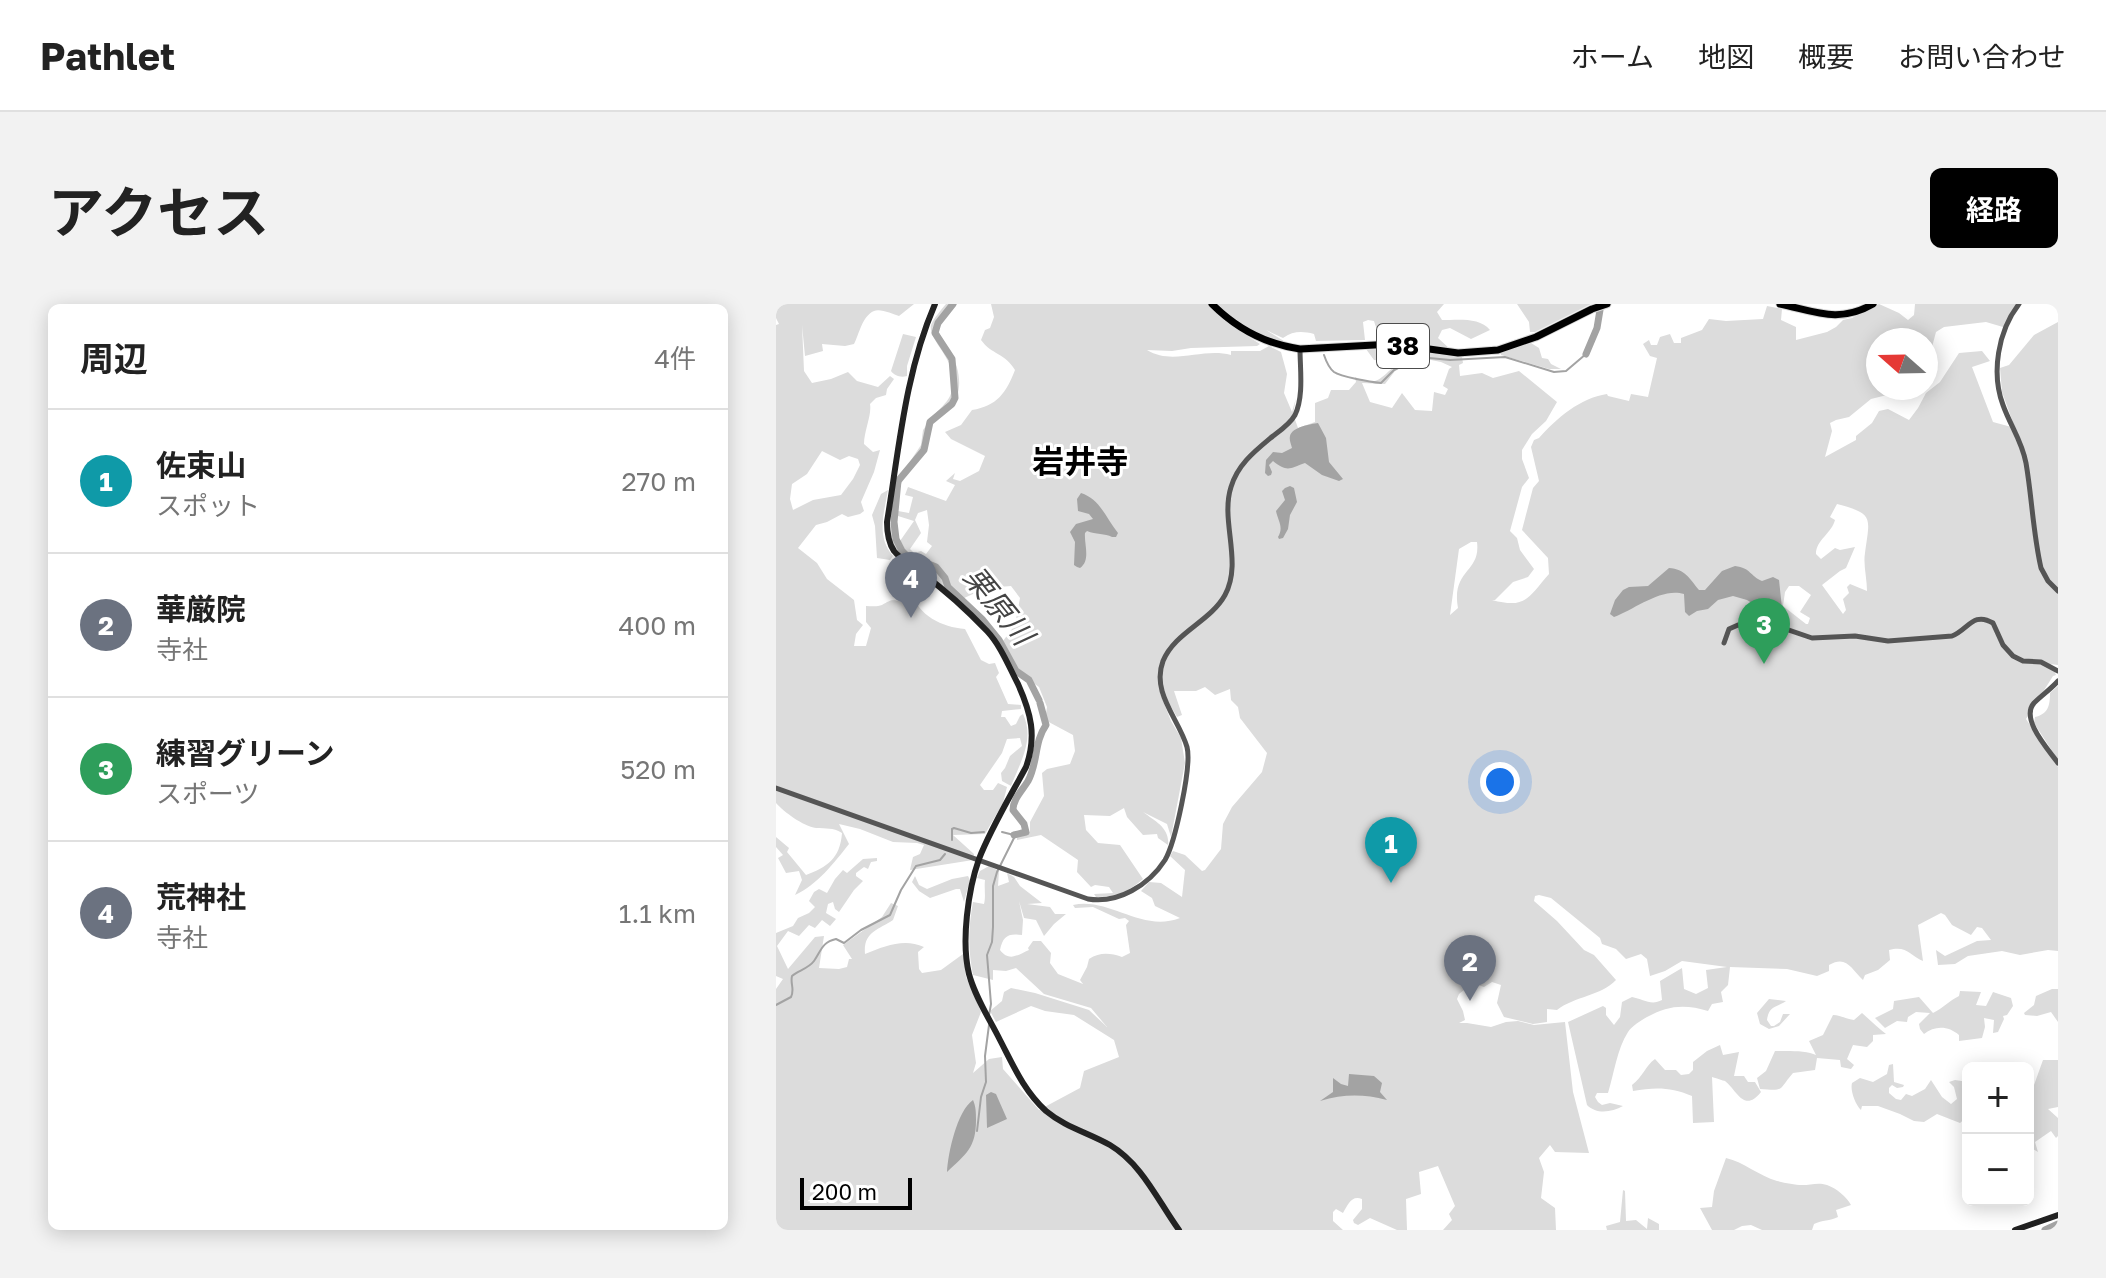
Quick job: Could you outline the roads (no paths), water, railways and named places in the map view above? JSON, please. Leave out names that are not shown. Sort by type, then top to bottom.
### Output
[{"type":"main road","points":[[935,304],[919,343],[912,374],[887,534],[899,556],[934,582],[990,634],[1028,705],[1033,727],[1030,754],[979,859],[965,940],[968,972],[980,1003],[1019,1077],[1037,1103],[1061,1122],[1112,1146],[1125,1156],[1138,1169],[1179,1230]]},
{"type":"main road","name":"38","points":[[1212,304],[1239,328],[1270,342],[1300,349],[1393,344],[1458,353],[1498,350],[1537,337],[1603,305]]},
{"type":"main road","points":[[1780,304],[1836,316],[1873,304]]},
{"type":"main road","points":[[2015,1230],[2058,1215]]},
{"type":"street","points":[[2019,304],[2002,339],[1997,368],[1998,385],[2004,408],[2025,455],[2041,568],[2058,591]]},
{"type":"street","points":[[776,788],[1082,897],[1102,900],[1124,896],[1146,880],[1164,861],[1171,846],[1188,769],[1187,747],[1165,701],[1161,685],[1163,661],[1176,642],[1216,607],[1224,596],[1232,572],[1227,503],[1230,488],[1237,470],[1246,459],[1284,429],[1295,414],[1300,382],[1300,349]]},
{"type":"street","points":[[1724,643],[1729,629],[1738,625],[1778,625],[1812,638],[1855,636],[1893,641],[1957,635],[1980,618],[1993,623],[2003,645],[2013,656],[2023,661],[2041,662],[2058,671]]},
{"type":"street","points":[[2058,681],[2033,704],[2029,712],[2031,723],[2058,763]]},
{"type":"waterway","name":"栗原川","points":[[953,304],[938,323],[935,333],[952,359],[955,398],[930,422],[924,450],[898,481],[894,522],[896,539],[906,555],[936,567],[948,587],[999,640],[1016,671],[1029,680],[1039,700]]},
{"type":"waterway","points":[[1586,354],[1597,328],[1601,304]]},
{"type":"waterway","points":[[1324,355],[1338,374],[1381,383],[1394,370],[1419,357],[1450,360],[1505,357],[1554,372],[1566,371],[1586,354]]},
{"type":"waterway","name":"栗原川","points":[[1014,835],[1026,832],[1013,806],[1031,774],[1046,725],[1040,703]]},
{"type":"waterway","points":[[952,840],[954,828],[971,833],[984,832]]},
{"type":"waterway","points":[[989,1015],[987,955],[992,942],[993,886],[1014,838],[1014,835],[1002,832]]},
{"type":"waterway","points":[[776,1005],[791,997],[792,976],[812,963],[825,945],[836,939],[844,943],[890,915],[916,866],[940,860],[945,854]]},
{"type":"waterway","points":[[977,1131],[986,1082],[989,1025]]},
{"type":"waterway","points":[[2045,1230],[2058,1224]]},
{"type":"place","name":"荒神社","points":[[911,618]]},
{"type":"place","name":"練習グリーン","points":[[1764,664]]},
{"type":"place","name":"佐束山","points":[[1391,883]]},
{"type":"place","name":"華厳院","points":[[1470,1001]]},
{"type":"district","name":"岩井寺","points":[[1080,462]]}]
